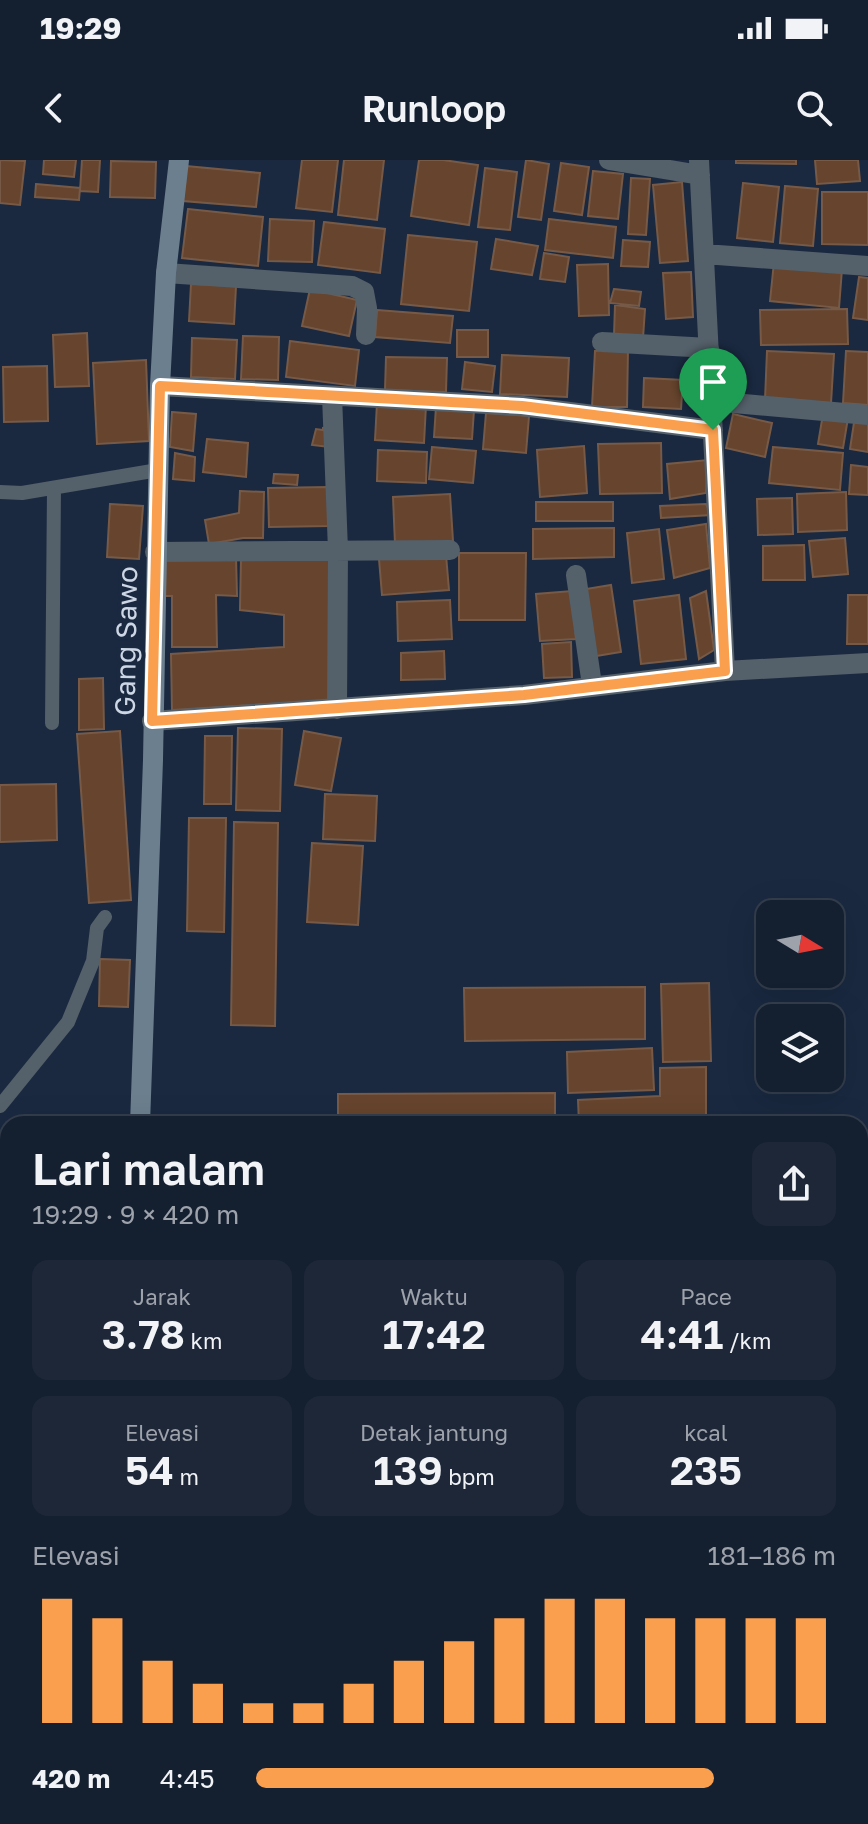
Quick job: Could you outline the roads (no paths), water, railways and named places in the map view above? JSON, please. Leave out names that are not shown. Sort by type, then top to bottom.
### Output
[{"type":"street","name":"Gang Sawo","points":[[140,1116],[160,386],[166,273],[179,160]]},
{"type":"street","points":[[609,160],[700,168],[725,671]]},
{"type":"street","points":[[704,254],[868,266]]},
{"type":"street","points":[[166,273],[352,286],[364,292],[366,335]]},
{"type":"street","points":[[602,342],[709,348]]},
{"type":"street","points":[[160,386],[522,406],[713,430]]},
{"type":"street","points":[[332,396],[338,550],[337,709]]},
{"type":"street","points":[[711,401],[868,415]]},
{"type":"street","points":[[155,552],[450,550]]},
{"type":"street","points":[[576,575],[592,685]]},
{"type":"street","points":[[152,721],[524,695],[725,671],[868,663]]},
{"type":"lane","points":[[0,492],[22,493],[158,470]]},
{"type":"lane","points":[[52,723],[54,488]]},
{"type":"lane","points":[[0,1106],[68,1022],[93,961],[97,928],[105,917]]}]
